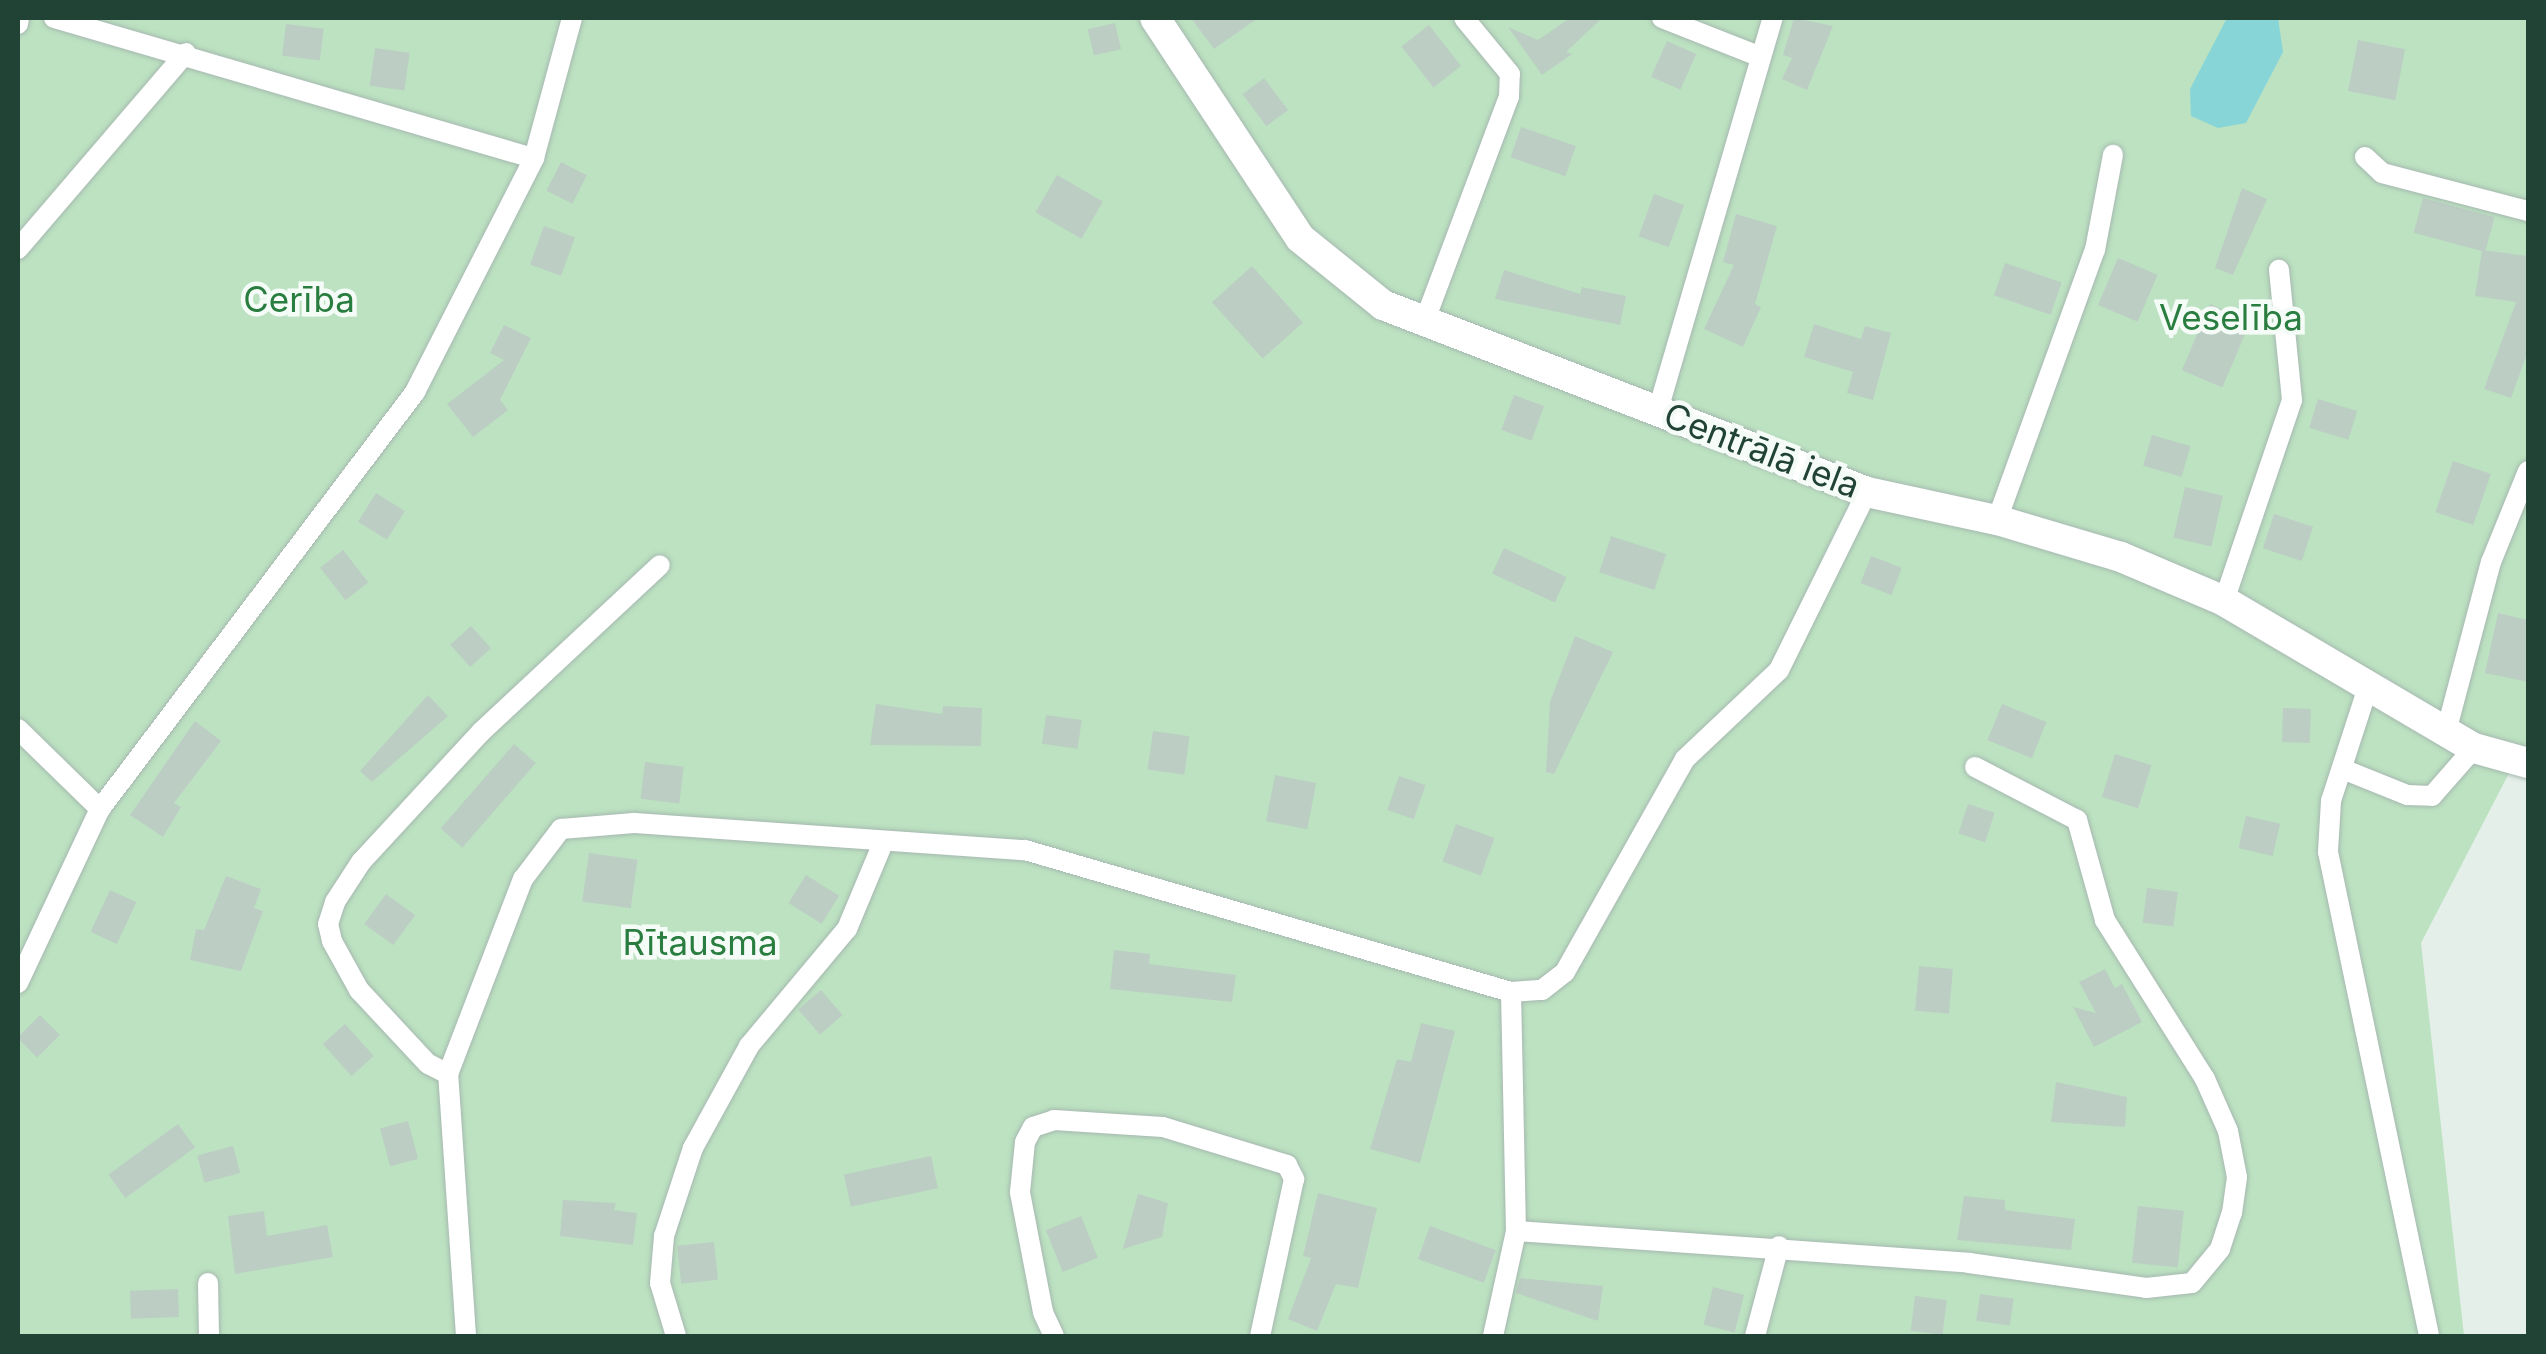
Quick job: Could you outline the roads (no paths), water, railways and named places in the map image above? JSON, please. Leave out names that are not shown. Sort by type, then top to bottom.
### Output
[{"type":"street","name":"Centrālā iela","points":[[1155,18],[1300,238],[1384,305],[1867,492],[1997,520],[2121,557],[2224,601],[2367,690],[2474,748],[2528,762]]},
{"type":"lane","points":[[54,18],[186,53],[534,158]]},
{"type":"lane","points":[[18,983],[100,809],[414,392],[534,158],[572,18]]},
{"type":"lane","points":[[1425,320],[1509,98],[1510,74],[1464,18]]},
{"type":"lane","points":[[1662,18],[1761,57]]},
{"type":"lane","points":[[1658,410],[1773,18]]},
{"type":"lane","points":[[18,248],[186,53]]},
{"type":"lane","points":[[1997,520],[2095,250],[2113,155]]},
{"type":"lane","points":[[2365,157],[2382,174],[2528,211]]},
{"type":"lane","points":[[2224,601],[2292,400],[2280,270]]},
{"type":"lane","points":[[2446,732],[2491,562],[2528,471]]},
{"type":"lane","points":[[466,1336],[448,1074],[522,878],[561,829],[634,824],[1025,850],[1512,992],[1542,990],[1565,972],[1685,759],[1778,670],[1867,492]]},
{"type":"lane","points":[[448,1074],[428,1064],[359,990],[328,924],[335,902],[361,862],[482,731],[660,565]]},
{"type":"lane","points":[[2367,690],[2345,770],[2331,802],[2328,852],[2429,1336]]},
{"type":"lane","points":[[18,729],[100,809]]},
{"type":"lane","points":[[2345,770],[2407,795],[2432,796],[2474,748]]},
{"type":"lane","points":[[1516,1231],[1779,1246],[2176,1290],[2192,1283],[2220,1250],[2236,1177],[2228,1131],[2205,1079],[2105,920],[2078,820],[1975,767]]},
{"type":"lane","points":[[676,1336],[660,1283],[664,1236],[694,1148],[748,1046],[847,930],[883,843]]},
{"type":"lane","points":[[1493,1336],[1516,1231],[1512,992]]},
{"type":"lane","points":[[1054,1336],[1043,1312],[1020,1192],[1025,1142],[1032,1127],[1054,1120],[1164,1127],[1288,1165],[1294,1179],[1260,1336]]},
{"type":"lane","points":[[1754,1336],[1779,1246]]},
{"type":"lane","points":[[208,1283],[209,1336]]},
{"type":"water","points":[[2227,18],[2278,18],[2283,52],[2246,123],[2218,128],[2191,116],[2190,89]]},
{"type":"park label","name":"Cerība","points":[[299,299]]},
{"type":"park label","name":"Veselība","points":[[2231,317]]},
{"type":"park label","name":"Rītausma","points":[[700,942]]}]
